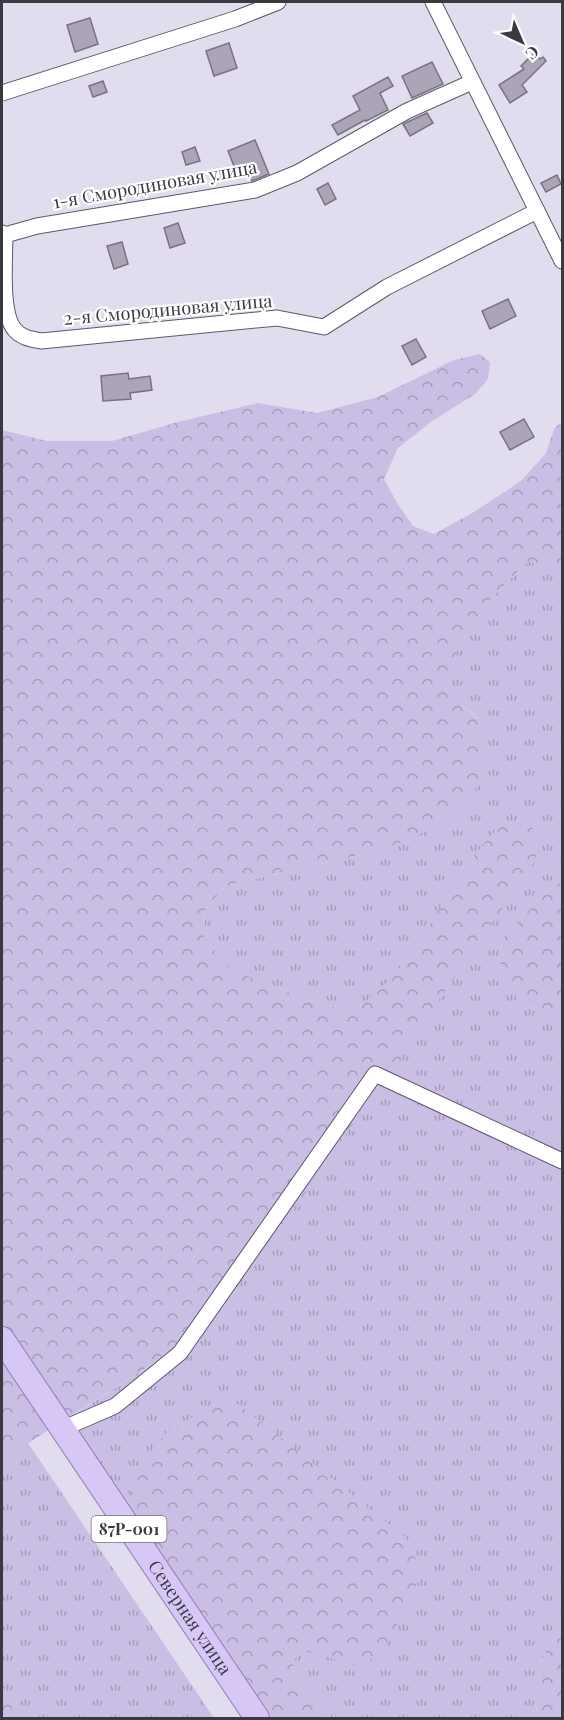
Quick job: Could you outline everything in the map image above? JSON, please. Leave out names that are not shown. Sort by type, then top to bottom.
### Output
[{"type":"main road","name":"Северная улица","points":[[2,1339],[257,1719]]},
{"type":"street","points":[[2,93],[235,19],[278,2]]},
{"type":"street","points":[[433,2],[562,261]]},
{"type":"street","name":"1-я Смородиновая улица","points":[[3,234],[37,226],[255,190],[297,173],[407,111],[472,82]]},
{"type":"street","name":"2-я Смородиновая улица","points":[[3,234],[7,312],[14,328],[25,337],[41,341],[278,318],[324,327],[387,287],[537,211]]},
{"type":"street","points":[[62,1429],[115,1406],[180,1353],[375,1074],[562,1161]]},
{"type":"green space","points":[[480,354],[490,362],[488,379],[475,394],[431,422],[398,448],[384,479],[413,526],[434,534],[474,512],[521,481],[546,453],[555,427],[562,423],[562,573],[528,561],[488,602],[459,647],[444,687],[479,719],[485,749],[478,784],[465,807],[443,824],[385,849],[225,886],[205,910],[204,936],[226,967],[323,1005],[353,1011],[378,991],[399,969],[417,945],[465,868],[504,823],[527,823],[541,836],[535,861],[289,1217],[236,1282],[177,1345],[150,1365],[2,1460],[2,430],[47,441],[112,441],[258,403],[317,413],[378,397],[454,360]]},
{"type":"green space","points":[[528,561],[562,573],[562,882],[549,889],[504,937],[499,956],[524,1006],[562,1012],[562,1634],[550,1643],[539,1667],[536,1718],[332,1718],[292,1669],[298,1649],[405,1538],[239,1405],[211,1406],[129,1508],[272,1718],[265,1718],[67,1419],[177,1345],[504,823],[474,857],[425,934],[400,968],[386,984],[353,1011],[323,1005],[226,967],[204,936],[205,910],[225,886],[385,849],[479,718],[460,704],[444,687],[459,647],[488,602]]},
{"type":"green space","points":[[562,882],[562,1012],[524,1006],[505,984],[499,956],[504,937],[549,889]]},
{"type":"green space","points":[[239,1404],[406,1538],[422,1573],[388,1644],[362,1667],[298,1649],[292,1669],[332,1718],[272,1718],[129,1508],[134,1472],[168,1431],[211,1406]]},
{"type":"green space","points":[[28,1443],[214,1718],[11,1718],[13,1705],[2,1686],[2,1460]]},
{"type":"green space","points":[[562,1634],[562,1718],[536,1718],[539,1667],[550,1643]]},
{"type":"green space","points":[[2,1686],[13,1705],[11,1718],[2,1718]]},
{"type":"building","points":[[90,18],[98,44],[75,52],[67,25]]},
{"type":"building","points":[[229,43],[237,68],[214,76],[206,51]]},
{"type":"building","points":[[534,53],[546,61],[522,85],[527,92],[510,103],[499,85],[524,69],[521,66]]},
{"type":"building","points":[[432,62],[443,84],[412,98],[402,76]]},
{"type":"building","points":[[388,77],[393,86],[380,93],[388,110],[338,135],[332,125],[360,110],[353,96]]},
{"type":"building","points":[[103,81],[107,92],[93,97],[89,86]]},
{"type":"building","points":[[427,113],[433,123],[410,136],[403,124]]},
{"type":"building","points":[[255,140],[269,174],[252,181],[248,172],[238,176],[228,151]]},
{"type":"building","points":[[195,147],[200,161],[186,165],[182,152]]},
{"type":"building","points":[[557,175],[561,184],[546,192],[541,183]]},
{"type":"building","points":[[328,183],[336,199],[325,205],[317,189]]},
{"type":"building","points":[[178,223],[185,243],[170,248],[164,228]]},
{"type":"building","points":[[122,242],[128,264],[114,269],[107,246]]},
{"type":"building","points":[[508,299],[516,316],[490,329],[482,311]]},
{"type":"building","points":[[416,339],[426,357],[412,365],[402,346]]},
{"type":"building","points":[[128,373],[129,379],[150,376],[152,390],[130,393],[131,399],[103,401],[101,376]]},
{"type":"building","points":[[524,419],[534,437],[510,450],[500,432]]}]
